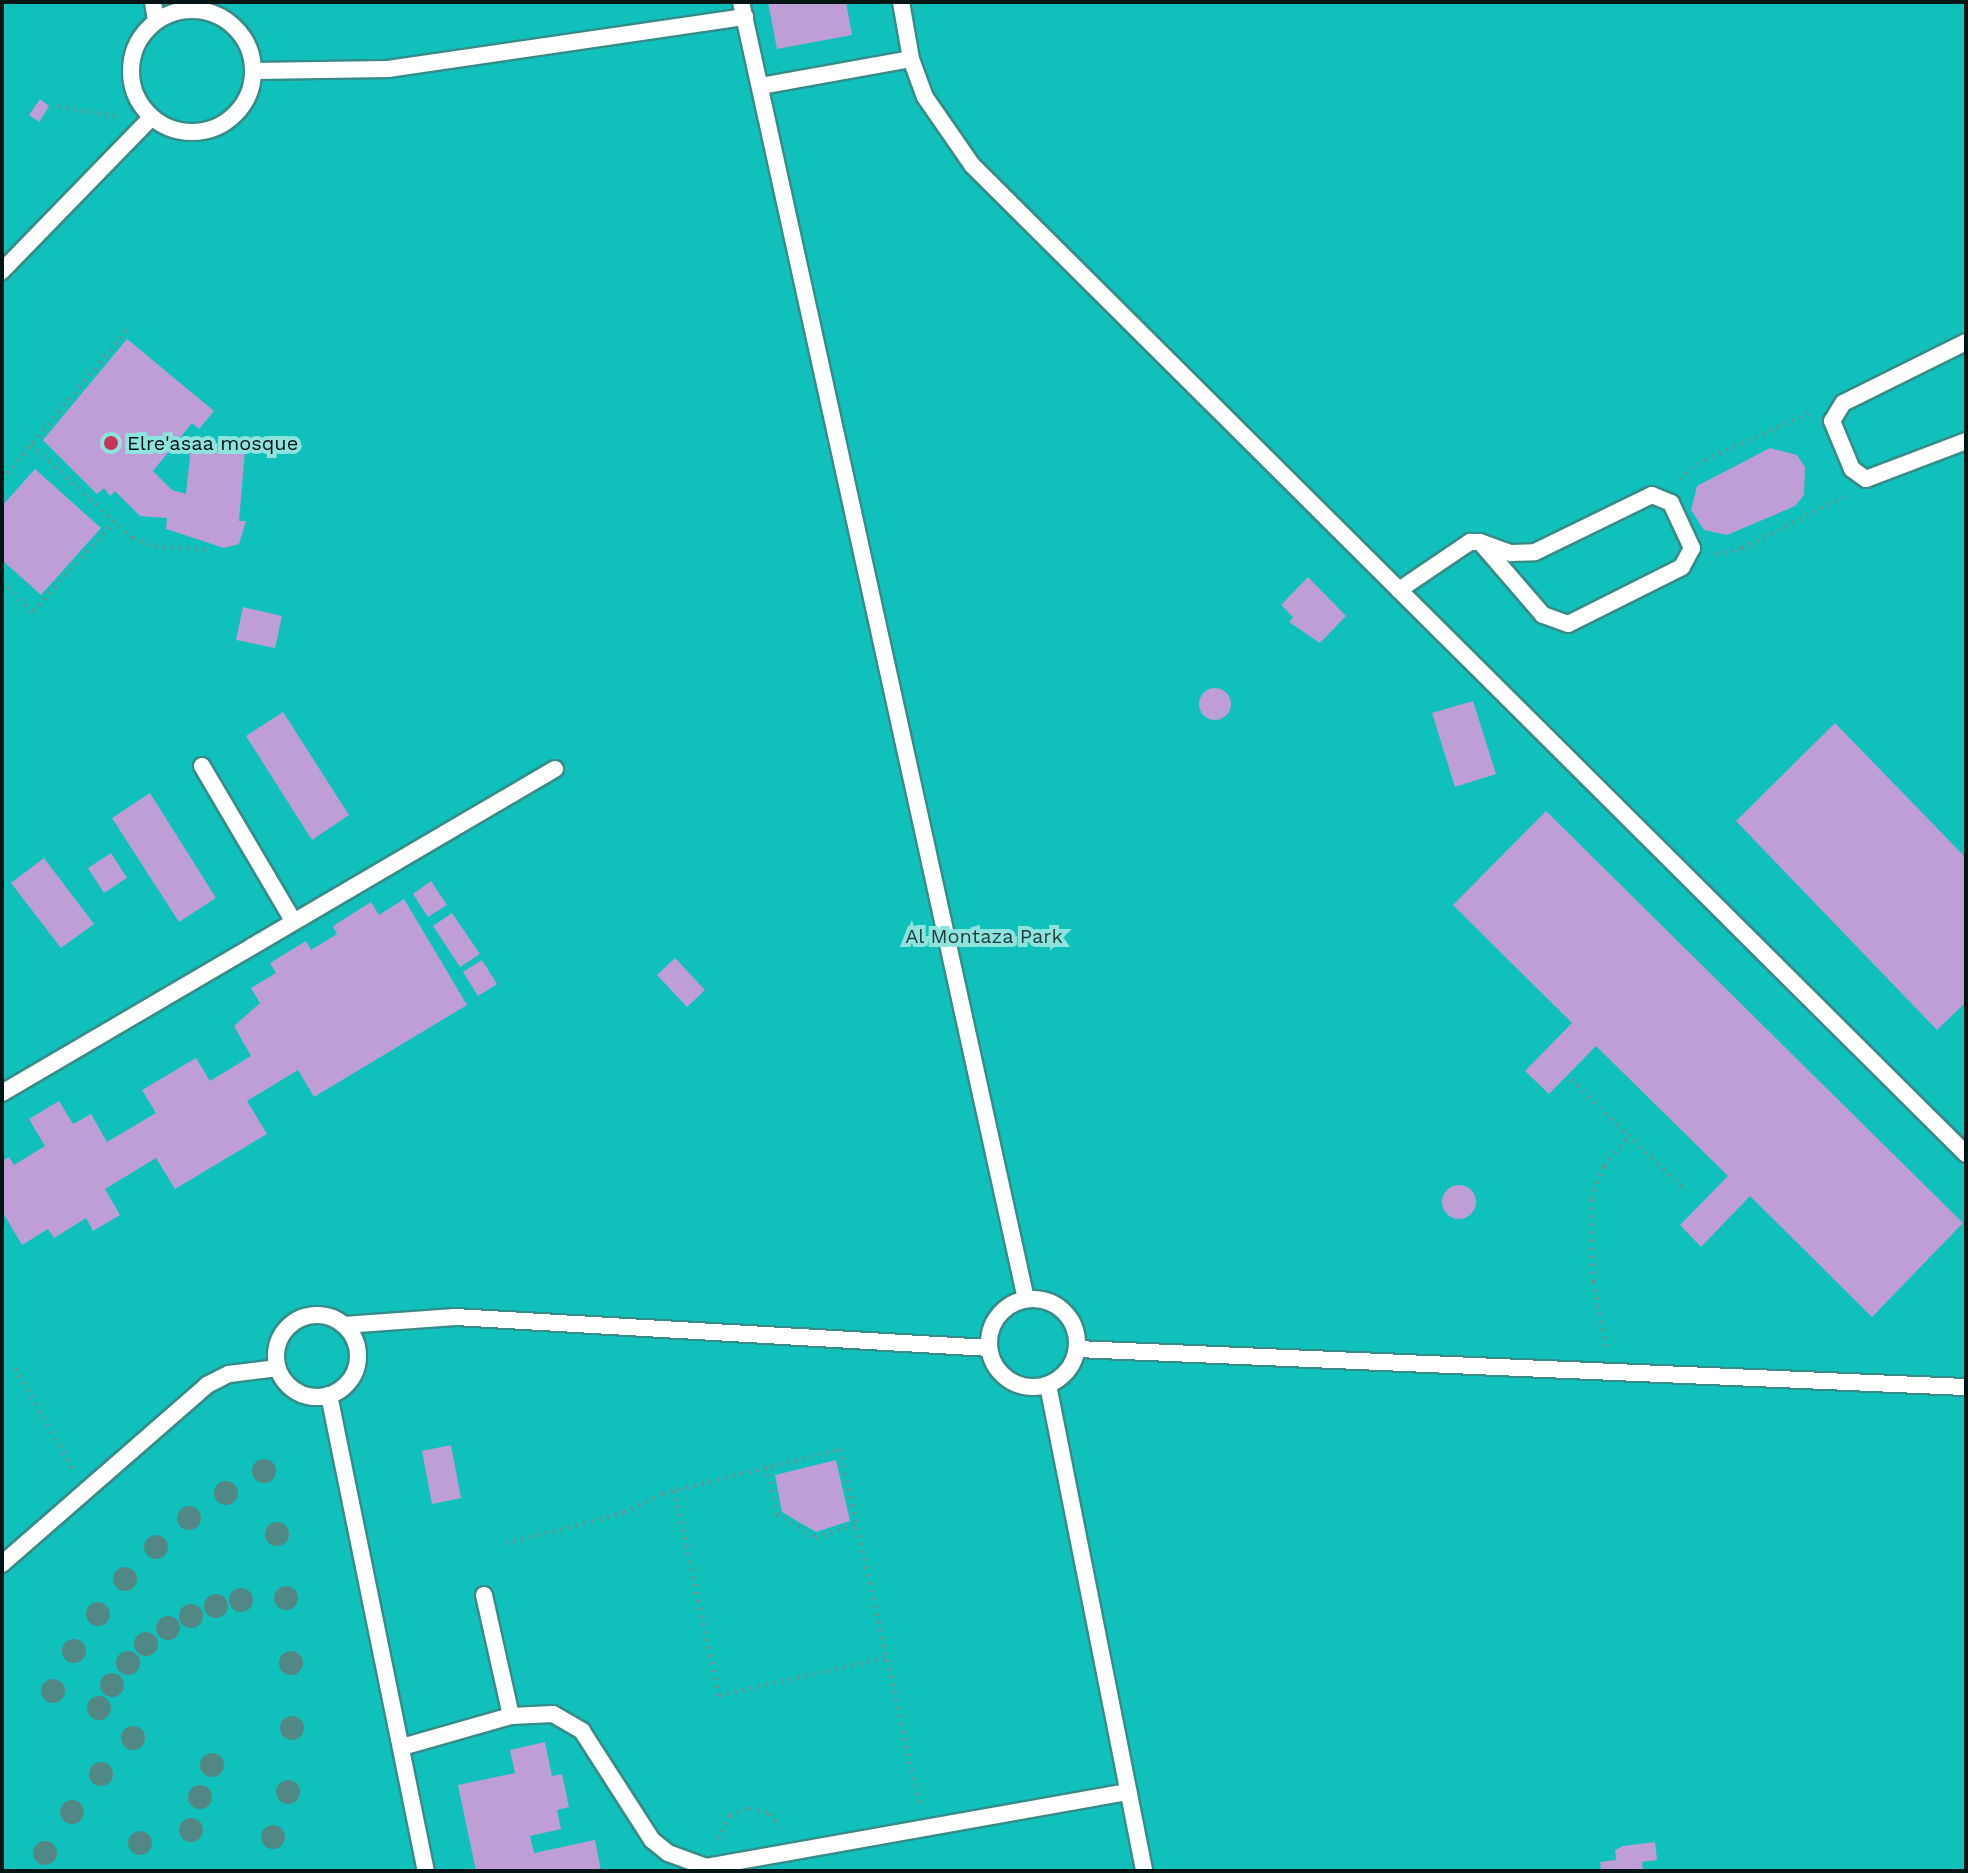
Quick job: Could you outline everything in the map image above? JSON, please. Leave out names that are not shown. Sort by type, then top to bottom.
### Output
[{"type":"lane","points":[[153,2],[156,21]]},
{"type":"lane","points":[[901,2],[911,59],[925,97],[972,165],[1966,1154]]},
{"type":"lane","points":[[253,71],[388,69],[743,9],[1026,1299]]},
{"type":"lane","points":[[194,11],[231,24],[247,45],[253,71],[247,98],[230,120],[204,132],[177,131],[151,118],[135,96],[130,68],[137,42],[156,21],[194,11]]},
{"type":"lane","points":[[761,86],[911,59]]},
{"type":"lane","points":[[2,271],[151,118]]},
{"type":"lane","points":[[1966,342],[1837,408],[1834,428],[1861,478],[1876,478],[1966,441]]},
{"type":"lane","points":[[1399,590],[1461,546],[1480,542],[1511,553],[1535,552],[1645,497],[1666,498],[1691,553],[1682,567],[1568,624],[1543,615],[1480,542]]},
{"type":"lane","points":[[202,766],[292,919]]},
{"type":"lane","points":[[2,1093],[292,919],[555,769]]},
{"type":"lane","points":[[1026,1299],[1053,1303],[1072,1322],[1077,1349],[1068,1371],[1048,1385],[1024,1386],[1003,1376],[989,1348],[1002,1311],[1026,1299]]},
{"type":"lane","points":[[344,1325],[358,1350],[357,1365],[351,1378],[329,1395],[298,1392],[278,1368],[276,1353],[289,1326],[316,1315],[344,1325],[455,1317],[989,1348]]},
{"type":"lane","points":[[1077,1349],[1966,1387]]},
{"type":"lane","points":[[2,1564],[207,1385],[229,1374],[278,1368]]},
{"type":"lane","points":[[1048,1385],[1144,1871]]},
{"type":"lane","points":[[329,1395],[426,1871]]},
{"type":"lane","points":[[484,1595],[511,1716]]},
{"type":"lane","points":[[402,1747],[511,1716],[553,1714],[582,1731],[646,1833],[668,1853],[691,1863],[732,1867],[1128,1792]]},
{"type":"path","points":[[58,106],[151,118]]},
{"type":"path","points":[[2,479],[127,330]]},
{"type":"path","points":[[1666,498],[1697,463],[1799,416],[1837,408]]},
{"type":"path","points":[[31,444],[113,523],[144,543],[210,549]]},
{"type":"path","points":[[1691,553],[1708,555],[1742,548],[1834,505],[1861,478]]},
{"type":"path","points":[[2,582],[33,611],[113,523]]},
{"type":"path","points":[[1571,1079],[1684,1189]]},
{"type":"path","points":[[1615,1372],[1593,1281],[1591,1198],[1604,1165],[1629,1136]]},
{"type":"path","points":[[16,1368],[86,1493]]},
{"type":"path","points":[[506,1543],[624,1512],[674,1490],[840,1449],[925,1831]]},
{"type":"path","points":[[766,1466],[777,1514],[815,1537],[857,1524]]},
{"type":"path","points":[[674,1490],[719,1695],[887,1657]]},
{"type":"green space","name":"Al Montaza Park","points":[[2,2],[1966,2],[1966,1871],[2,1871]]},
{"type":"building","points":[[768,2],[846,2],[852,35],[777,49]]},
{"type":"building","points":[[40,99],[49,106],[39,122],[29,115]]},
{"type":"building","name":"Elre'asaa mosque","points":[[127,339],[214,411],[199,429],[192,423],[153,471],[172,490],[186,494],[191,446],[245,451],[239,521],[246,521],[239,544],[224,548],[166,529],[167,518],[140,516],[115,491],[110,496],[104,488],[97,494],[43,440]]},
{"type":"building","points":[[1770,448],[1797,455],[1805,467],[1804,495],[1795,506],[1727,535],[1704,530],[1691,510],[1697,486]]},
{"type":"building","points":[[35,469],[101,528],[41,595],[2,560],[2,506]]},
{"type":"building","points":[[1308,577],[1346,616],[1320,643],[1289,622],[1293,617],[1281,605]]},
{"type":"building","points":[[243,607],[282,616],[275,648],[236,640]]},
{"type":"building","points":[[1215,688],[1227,692],[1231,704],[1227,716],[1215,720],[1203,716],[1199,704],[1203,692]]},
{"type":"building","points":[[1473,701],[1496,774],[1455,787],[1432,713]]},
{"type":"building","points":[[283,712],[349,815],[312,840],[246,736]]},
{"type":"building","points":[[1835,723],[1966,858],[1966,1002],[1937,1030],[1736,821]]},
{"type":"building","points":[[150,793],[216,898],[179,922],[112,818]]},
{"type":"building","points":[[1546,811],[1963,1223],[1872,1317],[1750,1196],[1701,1247],[1680,1225],[1728,1176],[1596,1046],[1549,1094],[1525,1071],[1572,1023],[1453,905]]},
{"type":"building","points":[[111,853],[127,878],[104,893],[88,868]]},
{"type":"building","points":[[44,858],[94,924],[61,948],[11,883]]},
{"type":"building","points":[[431,881],[447,905],[428,917],[413,894]]},
{"type":"building","points":[[404,899],[467,1005],[314,1097],[298,1070],[247,1101],[267,1134],[175,1189],[156,1158],[105,1189],[120,1215],[93,1231],[86,1218],[54,1238],[48,1229],[22,1245],[2,1211],[2,1161],[9,1157],[14,1165],[45,1146],[29,1119],[59,1101],[73,1124],[91,1114],[107,1142],[156,1113],[142,1090],[196,1058],[210,1081],[251,1056],[234,1026],[260,1003],[251,988],[276,973],[270,963],[306,941],[311,950],[337,934],[333,926],[371,902],[379,915]]},
{"type":"building","points":[[452,913],[480,954],[460,967],[433,926]]},
{"type":"building","points":[[675,958],[705,990],[687,1007],[657,975]]},
{"type":"building","points":[[482,960],[497,984],[478,996],[463,972]]},
{"type":"building","points":[[1459,1185],[1471,1190],[1476,1202],[1471,1214],[1459,1219],[1447,1214],[1442,1202],[1447,1190]]},
{"type":"building","points":[[451,1445],[461,1498],[432,1504],[422,1451]]},
{"type":"building","points":[[836,1460],[850,1521],[816,1532],[782,1512],[775,1475]]},
{"type":"building","points":[[545,1742],[552,1776],[562,1774],[569,1807],[557,1810],[561,1829],[530,1836],[534,1853],[595,1840],[601,1871],[476,1871],[458,1785],[515,1773],[510,1750]]},
{"type":"building","points":[[1655,1842],[1657,1860],[1642,1862],[1643,1871],[1601,1871],[1600,1862],[1616,1860],[1615,1850]]},
{"type":"place","name":"Elre'asaa mosque","points":[[111,443]]}]
